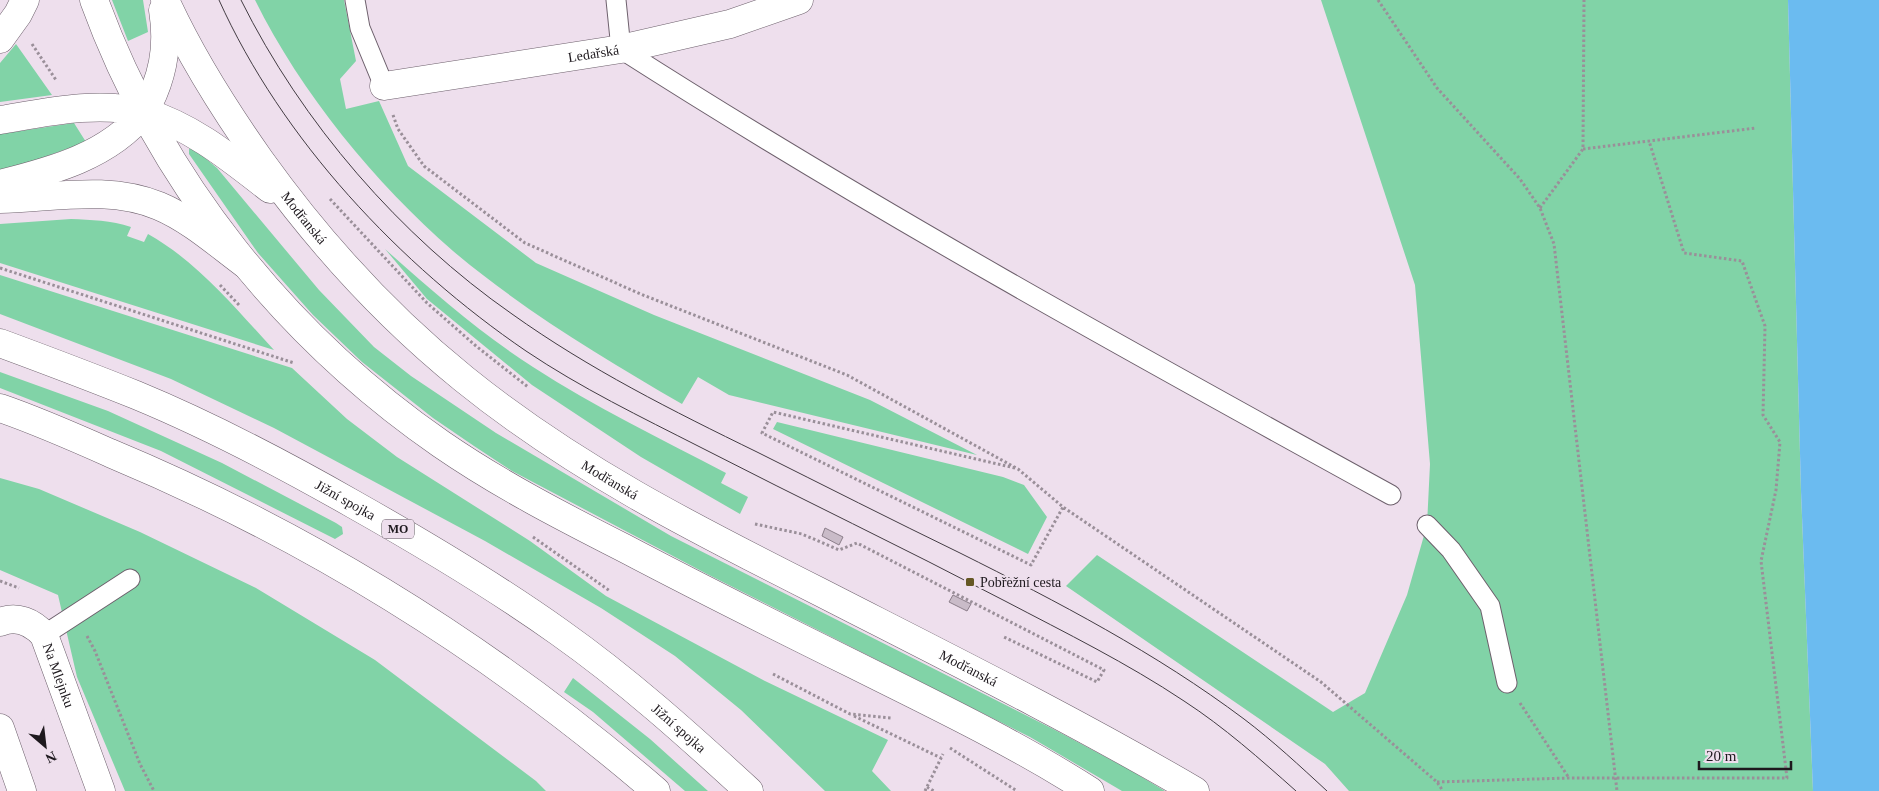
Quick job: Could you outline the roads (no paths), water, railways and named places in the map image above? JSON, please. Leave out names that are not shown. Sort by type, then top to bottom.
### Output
[{"type":"main road","points":[[0,39],[9,28],[24,0]]},
{"type":"main road","points":[[94,0],[117,58],[144,112],[206,211],[245,264],[340,366],[393,409],[508,487],[708,592],[931,703],[1063,773],[1090,791]]},
{"type":"main road","points":[[0,184],[61,166],[102,148],[126,131],[144,112],[156,88],[165,56],[166,29],[160,0]]},
{"type":"main road","name":"Modřanská","points":[[165,0],[198,65],[223,105],[297,210],[371,293],[432,352],[509,414],[592,470],[665,514],[990,678],[1195,791]]},
{"type":"main road","name":"Ledařská","points":[[384,86],[621,48],[730,24],[799,0]]},
{"type":"main road","points":[[0,120],[86,106],[122,107],[144,112],[188,130],[219,149],[297,210]]},
{"type":"main road","points":[[0,199],[94,194],[141,200],[161,207],[181,218],[245,264]]},
{"type":"main road","name":"Jižní spojka","points":[[0,343],[137,396],[214,430],[290,468],[416,539],[493,586],[568,639],[638,692],[749,791]]},
{"type":"main road","points":[[0,408],[180,482],[267,525],[342,567],[411,609],[532,691],[613,754],[656,791]]},
{"type":"main road","name":"Na Mlejnku","points":[[0,622],[14,618],[26,621],[36,626],[44,635],[101,791]]},
{"type":"main road","points":[[0,728],[22,791]]},
{"type":"lane","points":[[355,0],[360,28],[384,86]]},
{"type":"lane","points":[[616,0],[621,48],[712,107],[1074,320],[1391,495]]},
{"type":"lane","points":[[1427,525],[1451,550],[1490,606],[1507,682]]},
{"type":"lane","points":[[44,635],[130,579]]},
{"type":"water","points":[[1788,0],[1879,0],[1879,791],[1813,791],[1801,491]]},
{"type":"tram line","points":[[219,0],[245,52],[276,102],[311,150],[349,196],[390,239],[434,280],[479,317],[547,365],[612,402],[967,581],[1141,674],[1228,732],[1296,791]]},
{"type":"tram line","points":[[241,0],[293,90],[357,174],[393,213],[431,249],[512,314],[571,353],[663,405],[997,571],[1141,650],[1211,695],[1244,719],[1327,791]]},
{"type":"place","name":"Pobřežní cesta","points":[[970,582]]}]
